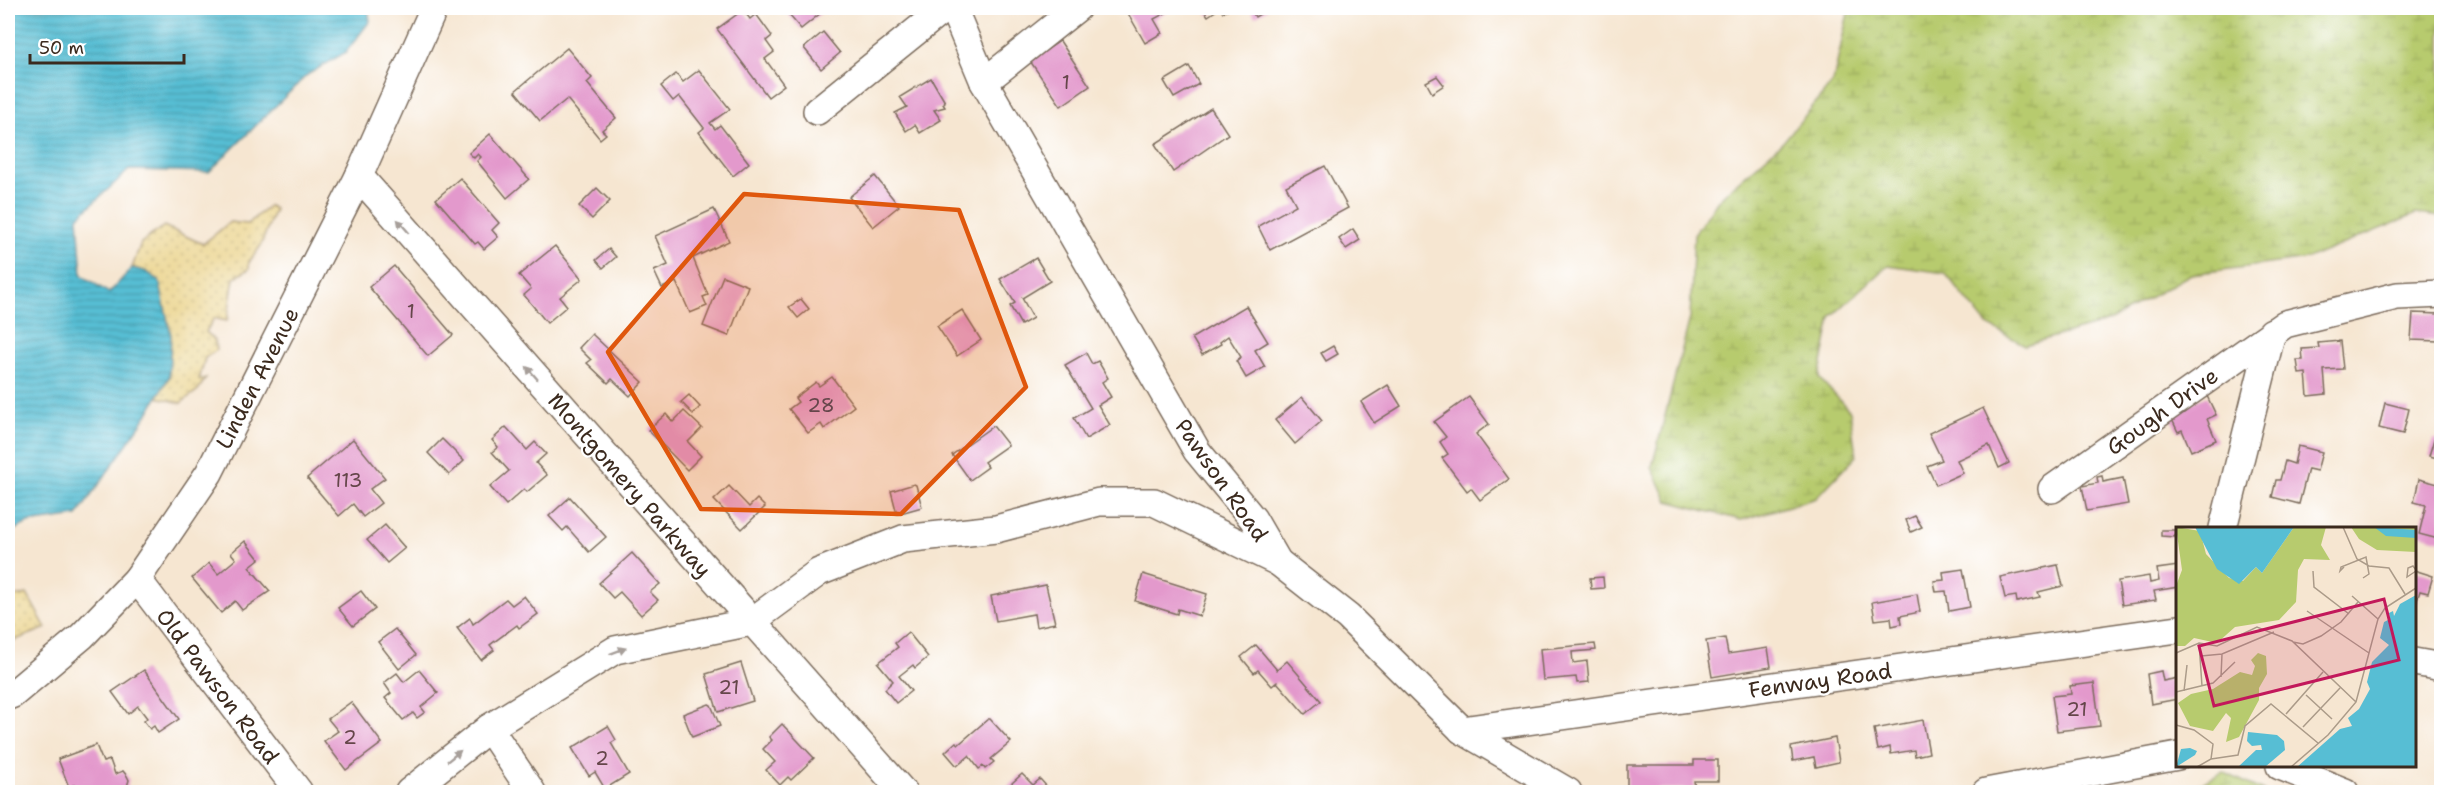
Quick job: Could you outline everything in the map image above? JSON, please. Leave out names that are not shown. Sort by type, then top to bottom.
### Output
[{"type":"street","name":"Linden Avenue","points":[[8,696],[82,636],[137,579],[209,473],[359,176],[434,8]]},
{"type":"street","points":[[817,111],[945,8]]},
{"type":"street","name":"Pawson Road","points":[[953,8],[984,82],[1197,451],[1253,519],[1278,562],[1348,617],[1462,730],[1568,792]]},
{"type":"street","points":[[984,82],[1077,8]]},
{"type":"street","name":"Montgomery Parkway","points":[[359,176],[903,792]]},
{"type":"street","name":"Gough Drive","points":[[2052,489],[2285,324],[2397,296],[2442,294]]},
{"type":"street","points":[[2223,527],[2272,332]]},
{"type":"street","points":[[409,792],[489,728],[615,650],[751,622],[819,572],[903,539],[996,530],[1099,502],[1154,502],[1278,562]]},
{"type":"street","name":"Old Pawson Road","points":[[137,579],[299,792]]},
{"type":"street","name":"Fenway Road","points":[[1462,730],[2176,629]]},
{"type":"street","points":[[2416,662],[2442,667]]},
{"type":"street","points":[[489,728],[532,792]]},
{"type":"street","points":[[1986,792],[2176,756]]},
{"type":"street","points":[[2285,767],[2345,792]]},
{"type":"highlighted area","points":[[744,194],[959,210],[1026,387],[901,514],[701,509],[608,352]]},
{"type":"green space","points":[[1849,8],[2441,8],[2441,217],[2416,214],[2307,259],[2191,274],[2107,322],[2025,345],[1987,325],[1945,273],[1888,265],[1831,317],[1819,378],[1850,411],[1856,456],[1816,498],[1741,520],[1668,501],[1652,467],[1690,318],[1694,234],[1720,198],[1783,142],[1833,82]]},
{"type":"green space","points":[[2223,772],[2265,792],[2185,792]]},
{"type":"sand","points":[[269,206],[275,209],[260,247],[249,262],[249,269],[234,278],[227,321],[214,318],[206,332],[214,339],[217,350],[205,358],[199,380],[206,378],[198,390],[181,403],[157,397],[169,377],[145,271],[132,268],[141,243],[164,226],[203,244],[230,222],[247,224]]},
{"type":"sand","points":[[27,594],[46,628],[8,643],[8,598]]},
{"type":"water","points":[[8,8],[368,8],[370,21],[346,52],[307,75],[209,172],[129,170],[78,217],[82,275],[109,293],[132,268],[145,271],[159,280],[171,335],[169,377],[147,415],[77,516],[28,523],[8,533]]},
{"type":"building","points":[[783,8],[827,8],[801,29]]},
{"type":"building","points":[[1125,8],[1175,8],[1154,19],[1162,33],[1145,43]]},
{"type":"building","points":[[1202,8],[1220,8],[1208,16]]},
{"type":"building","points":[[1250,8],[1267,8],[1268,9],[1255,17]]},
{"type":"building","points":[[743,10],[750,19],[756,14],[772,36],[766,41],[774,52],[765,59],[784,85],[768,97],[717,29]]},
{"type":"building","points":[[823,32],[840,53],[821,69],[804,48]]},
{"type":"building","points":[[1060,41],[1090,86],[1061,106],[1030,61]]},
{"type":"building","points":[[567,48],[592,78],[587,83],[616,118],[602,130],[606,134],[600,139],[567,99],[540,121],[515,91]]},
{"type":"building","points":[[1189,66],[1199,84],[1174,98],[1164,81]]},
{"type":"building","points":[[699,70],[730,109],[710,123],[715,129],[720,125],[749,163],[733,176],[699,132],[704,128],[679,96],[673,101],[661,86],[676,74],[683,82]]},
{"type":"building","points":[[1437,76],[1444,85],[1432,93],[1426,82]]},
{"type":"building","points":[[931,78],[945,102],[943,104],[945,107],[934,110],[941,120],[920,133],[915,125],[906,131],[895,113],[907,107],[900,97]]},
{"type":"building","points":[[1211,108],[1228,134],[1173,172],[1155,144]]},
{"type":"building","points":[[490,134],[529,179],[507,198],[477,161],[481,157],[478,154],[474,158],[469,153]]},
{"type":"building","points":[[1325,166],[1348,208],[1270,250],[1258,226],[1296,205],[1286,186]]},
{"type":"building","points":[[875,176],[899,206],[873,227],[849,197]]},
{"type":"building","points":[[460,178],[499,223],[492,230],[498,237],[484,249],[478,242],[475,244],[436,199]]},
{"type":"building","points":[[597,188],[610,201],[592,219],[579,206]]},
{"type":"building","points":[[714,209],[729,241],[693,258],[708,295],[703,297],[707,306],[690,313],[676,282],[662,288],[654,271],[668,265],[655,236]]},
{"type":"building","points":[[1353,229],[1360,240],[1346,249],[1339,239]]},
{"type":"building","points":[[555,246],[582,279],[560,297],[567,306],[547,323],[524,295],[531,289],[519,275]]},
{"type":"building","points":[[609,249],[616,257],[603,268],[596,260]]},
{"type":"building","points":[[1036,258],[1050,281],[1022,298],[1033,318],[1021,325],[1010,306],[1015,303],[1000,279]]},
{"type":"building","points":[[394,266],[453,335],[428,356],[369,287]]},
{"type":"building","points":[[723,276],[748,286],[729,336],[703,326]]},
{"type":"building","points":[[801,299],[809,309],[798,318],[789,307]]},
{"type":"building","points":[[1246,306],[1268,342],[1255,350],[1265,367],[1246,378],[1236,361],[1241,357],[1228,336],[1220,342],[1221,344],[1202,355],[1192,338]]},
{"type":"building","points":[[962,310],[981,340],[957,356],[937,326]]},
{"type":"building","points":[[2413,313],[2440,314],[2439,341],[2411,340]]},
{"type":"building","points":[[592,334],[643,382],[630,396],[612,379],[608,383],[587,363],[591,360],[579,348]]},
{"type":"building","points":[[2340,341],[2343,369],[2324,370],[2326,394],[2308,396],[2306,373],[2299,374],[2297,360],[2303,360],[2302,349],[2319,348],[2318,343]]},
{"type":"building","points":[[1333,346],[1338,354],[1326,361],[1321,353]]},
{"type":"building","points":[[1086,353],[1092,364],[1098,361],[1108,378],[1102,382],[1111,397],[1098,405],[1110,425],[1086,439],[1074,418],[1091,408],[1065,365]]},
{"type":"building","points":[[832,377],[854,406],[824,429],[821,424],[808,433],[789,409],[798,402],[795,398],[816,382],[819,386]]},
{"type":"building","points":[[1388,385],[1401,406],[1374,423],[1361,402]]},
{"type":"building","points":[[689,395],[700,407],[693,414],[681,402]]},
{"type":"building","points":[[2207,396],[2216,415],[2207,419],[2216,440],[2191,451],[2182,430],[2178,432],[2169,413]]},
{"type":"building","points":[[1302,397],[1322,421],[1295,444],[1275,420]]},
{"type":"building","points":[[1469,397],[1489,424],[1476,434],[1509,479],[1480,500],[1471,488],[1467,491],[1442,458],[1448,454],[1440,442],[1446,437],[1434,422]]},
{"type":"building","points":[[2385,403],[2409,409],[2403,434],[2379,428]]},
{"type":"building","points":[[1983,408],[2009,463],[1999,468],[1989,445],[1957,460],[1963,473],[1936,485],[1927,466],[1942,460],[1929,433]]},
{"type":"building","points":[[684,411],[702,428],[688,442],[701,456],[687,470],[648,430],[666,414],[673,422]]},
{"type":"building","points":[[993,426],[1008,445],[984,462],[988,467],[970,480],[952,455]]},
{"type":"building","points":[[506,427],[527,450],[535,442],[546,454],[536,463],[547,475],[527,492],[524,489],[506,505],[490,487],[509,471],[492,452],[498,447],[492,440]]},
{"type":"building","points":[[2442,429],[2442,459],[2429,456],[2434,439],[2438,440]]},
{"type":"building","points":[[353,439],[385,478],[370,489],[381,503],[363,517],[353,504],[339,516],[307,478]]},
{"type":"building","points":[[442,439],[464,461],[449,475],[428,453]]},
{"type":"building","points":[[2298,446],[2322,452],[2317,471],[2308,469],[2299,504],[2272,497],[2276,480],[2280,480],[2285,461],[2294,464]]},
{"type":"building","points":[[2102,476],[2103,482],[2123,478],[2128,504],[2087,511],[2082,486],[2098,483],[2097,477]]},
{"type":"building","points":[[2419,479],[2442,485],[2442,540],[2419,534],[2426,505],[2414,502]]},
{"type":"building","points":[[914,484],[922,507],[897,514],[891,491]]},
{"type":"building","points":[[729,486],[749,507],[757,499],[765,507],[742,529],[714,500]]},
{"type":"building","points":[[570,497],[606,537],[589,552],[567,527],[563,531],[549,516]]},
{"type":"building","points":[[1915,516],[1922,527],[1911,532],[1906,520]]},
{"type":"building","points":[[385,525],[405,548],[387,563],[367,540]]},
{"type":"building","points":[[2161,530],[2175,530],[2175,537],[2161,536]]},
{"type":"building","points":[[245,541],[259,559],[249,567],[270,591],[242,610],[235,601],[221,613],[192,578],[209,563],[218,574],[236,559],[231,553]]},
{"type":"building","points":[[632,553],[660,584],[650,592],[658,600],[641,615],[620,592],[613,598],[599,583]]},
{"type":"building","points":[[2058,565],[2063,586],[2038,592],[2040,597],[2017,602],[2016,596],[2005,598],[2000,577]]},
{"type":"building","points":[[2176,566],[2176,587],[2154,591],[2156,600],[2122,605],[2118,581],[2149,576],[2150,583],[2159,581],[2157,569]]},
{"type":"building","points":[[1963,569],[1970,607],[1949,611],[1946,591],[1936,592],[1934,581],[1944,580],[1943,572]]},
{"type":"building","points":[[2416,571],[2433,576],[2428,593],[2420,591],[2416,603]]},
{"type":"building","points":[[1143,574],[1207,594],[1200,616],[1178,609],[1177,614],[1135,601]]},
{"type":"building","points":[[1603,577],[1604,588],[1591,589],[1590,578]]},
{"type":"building","points":[[1046,585],[1055,623],[1036,627],[1034,614],[996,621],[991,596]]},
{"type":"building","points":[[361,591],[375,609],[353,626],[338,608]]},
{"type":"building","points":[[1917,594],[1920,612],[1900,616],[1901,624],[1892,626],[1891,618],[1875,620],[1872,602]]},
{"type":"building","points":[[524,596],[538,614],[519,628],[517,625],[490,645],[494,650],[481,660],[457,628],[470,618],[473,624],[506,599],[512,605]]},
{"type":"building","points":[[395,629],[416,655],[399,669],[378,642]]},
{"type":"building","points":[[908,632],[928,657],[915,668],[913,665],[899,676],[911,691],[896,703],[885,689],[893,681],[878,663],[898,647],[895,643]]},
{"type":"building","points":[[1725,638],[1728,654],[1768,648],[1771,667],[1712,677],[1706,641]]},
{"type":"building","points":[[1595,644],[1596,650],[1572,652],[1573,663],[1587,661],[1589,682],[1577,683],[1576,677],[1543,680],[1540,649]]},
{"type":"building","points":[[1256,645],[1277,670],[1287,661],[1321,701],[1305,714],[1277,682],[1272,686],[1258,670],[1254,673],[1241,657]]},
{"type":"building","points":[[741,663],[753,701],[718,712],[706,674]]},
{"type":"building","points":[[144,670],[179,719],[158,733],[154,726],[150,729],[144,721],[147,718],[138,706],[128,714],[112,692]]},
{"type":"building","points":[[419,670],[438,693],[421,707],[425,712],[417,718],[413,713],[403,720],[385,698],[391,693],[384,683],[397,673],[404,682]]},
{"type":"building","points":[[2161,671],[2163,681],[2176,678],[2176,699],[2151,704],[2147,674]]},
{"type":"building","points":[[2094,683],[2100,726],[2057,731],[2052,696],[2071,694],[2070,686]]},
{"type":"building","points":[[351,702],[382,743],[346,770],[324,741],[338,731],[328,719]]},
{"type":"building","points":[[709,704],[720,726],[692,737],[683,714]]},
{"type":"building","points":[[988,719],[1011,742],[991,759],[994,762],[985,769],[983,766],[979,769],[969,756],[957,766],[945,752],[956,742],[959,744]]},
{"type":"building","points":[[1923,720],[1929,753],[1915,756],[1914,750],[1891,754],[1890,747],[1878,750],[1874,729]]},
{"type":"building","points":[[782,724],[814,758],[791,780],[788,777],[780,785],[766,770],[775,762],[763,749],[772,740],[769,737]]},
{"type":"building","points":[[608,726],[616,740],[611,743],[629,774],[605,789],[595,772],[589,776],[572,748]]},
{"type":"building","points":[[1835,738],[1839,762],[1816,767],[1814,757],[1793,761],[1791,747]]},
{"type":"building","points":[[96,745],[103,762],[110,760],[115,774],[123,771],[127,776],[129,780],[126,790],[77,792],[74,785],[69,787],[58,759]]},
{"type":"building","points":[[1694,760],[1718,760],[1718,781],[1694,781],[1695,789],[1627,789],[1627,765],[1694,765]]},
{"type":"building","points":[[1022,774],[1033,785],[1040,779],[1049,789],[1044,792],[1002,792]]}]
